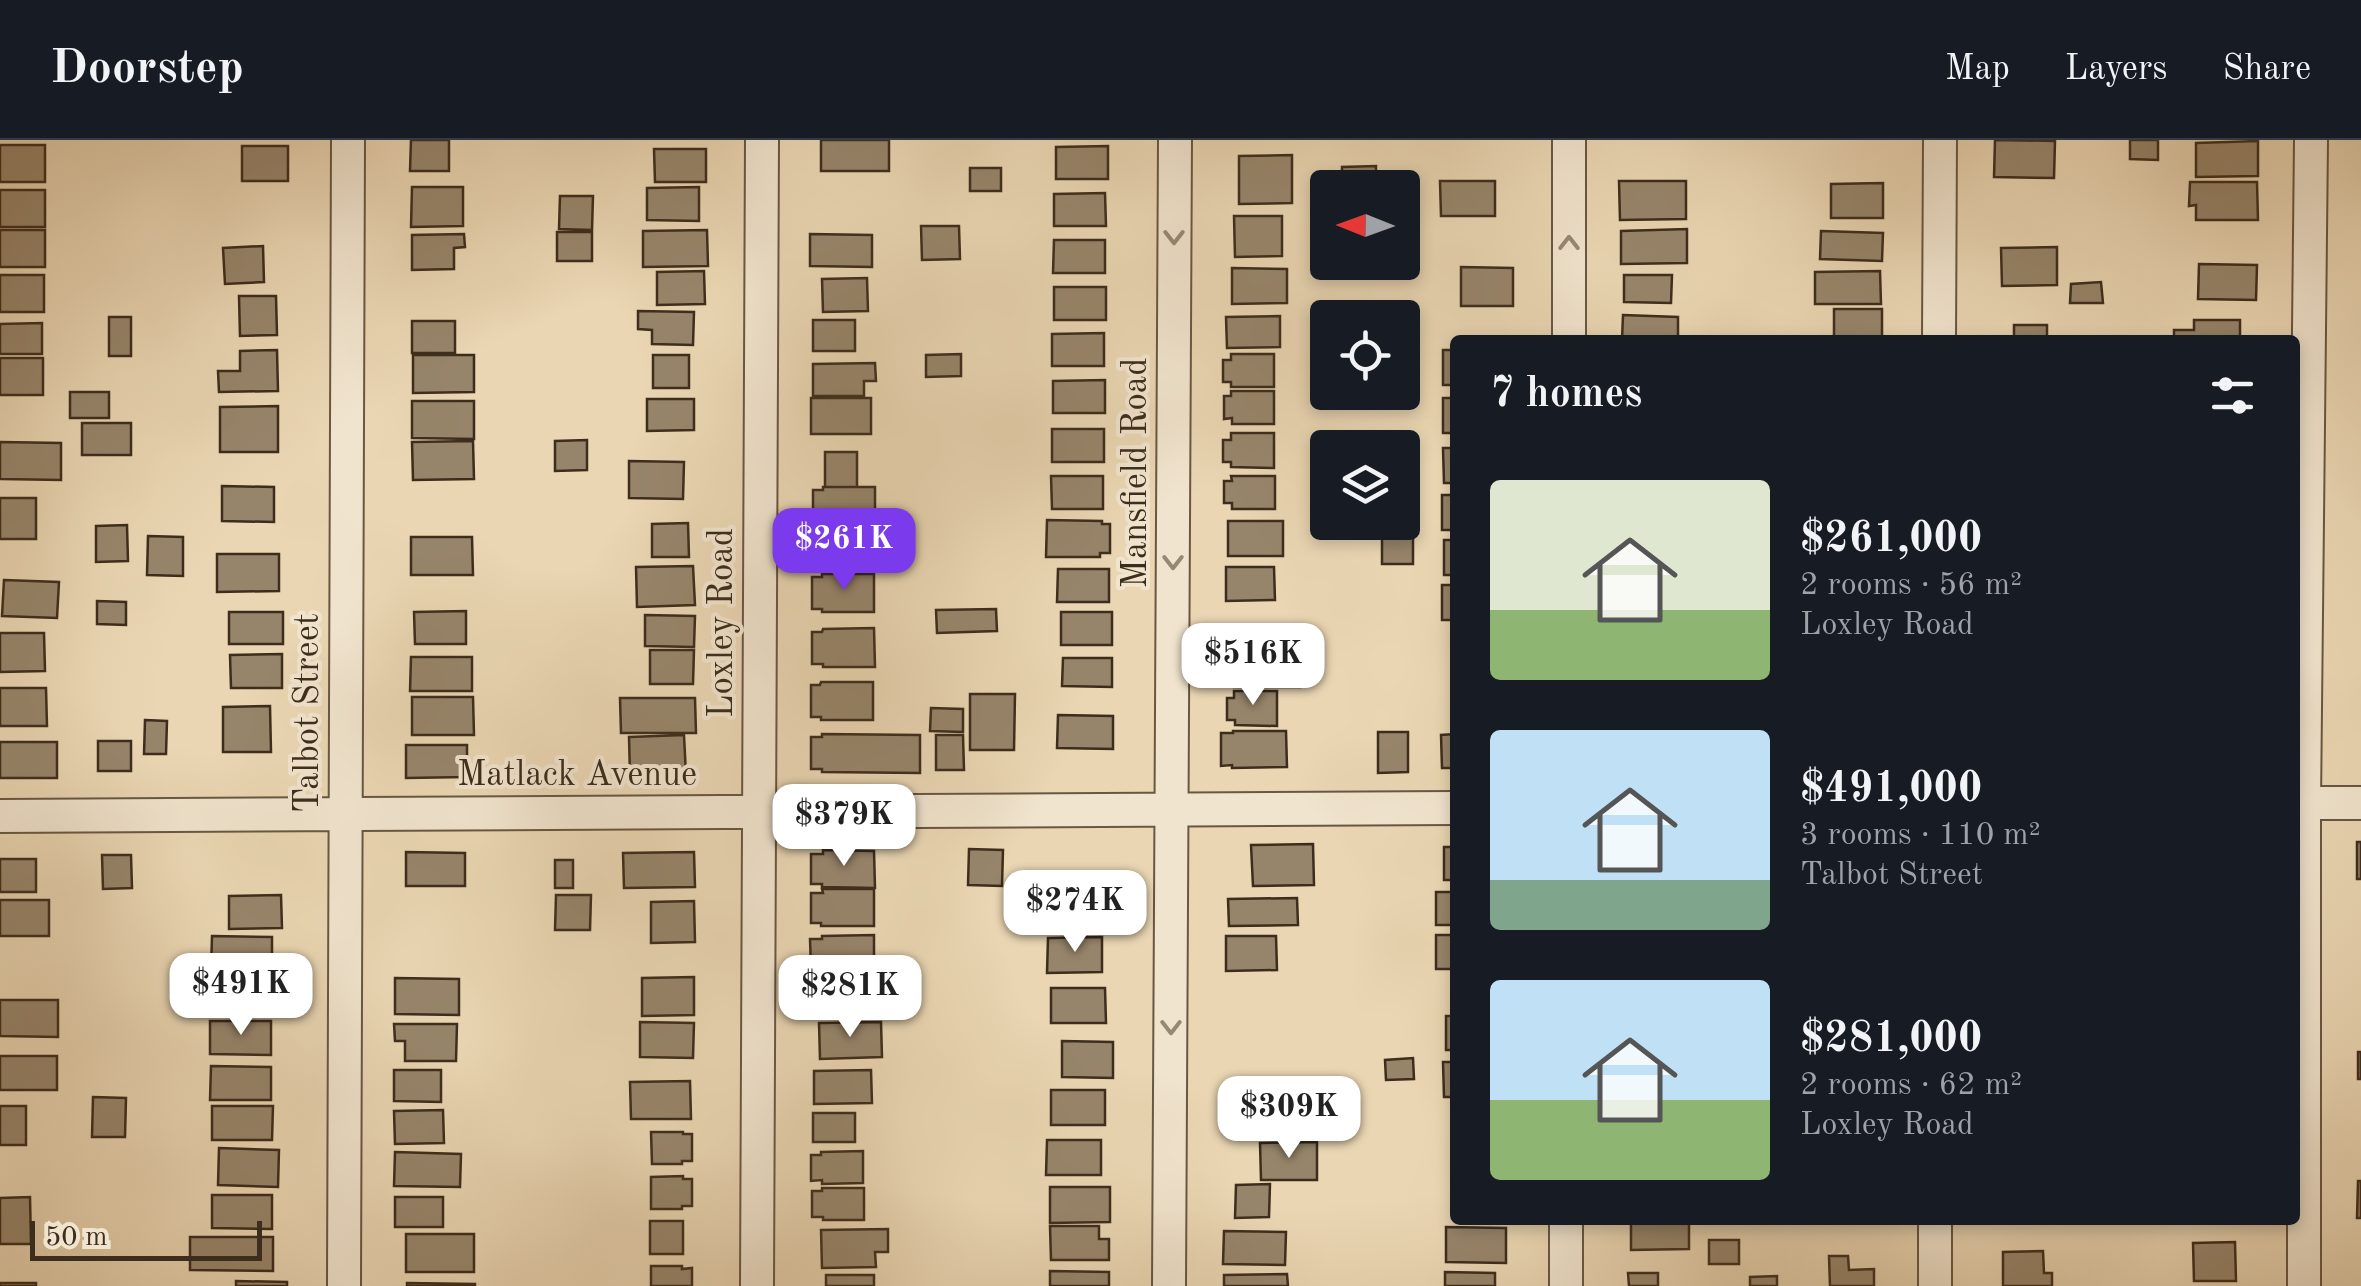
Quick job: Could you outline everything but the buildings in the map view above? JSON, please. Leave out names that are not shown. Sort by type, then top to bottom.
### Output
[{"type":"street","name":"Talbot Street","points":[[344,1286],[348,140]]},
{"type":"street","name":"Loxley Road","points":[[757,1286],[762,140]]},
{"type":"street","name":"Mansfield Road","points":[[1169,1286],[1175,140]]},
{"type":"street","points":[[1568,335],[1569,140]]},
{"type":"street","points":[[1939,335],[1940,140]]},
{"type":"street","points":[[2304,1286],[2300,803],[2310,140]]},
{"type":"street","points":[[2300,803],[2361,803]]},
{"type":"street","name":"Matlack Avenue","points":[[0,816],[1450,808]]},
{"type":"street","points":[[1566,1225],[1566,1286]]},
{"type":"street","points":[[1934,1286],[1935,1225]]}]
